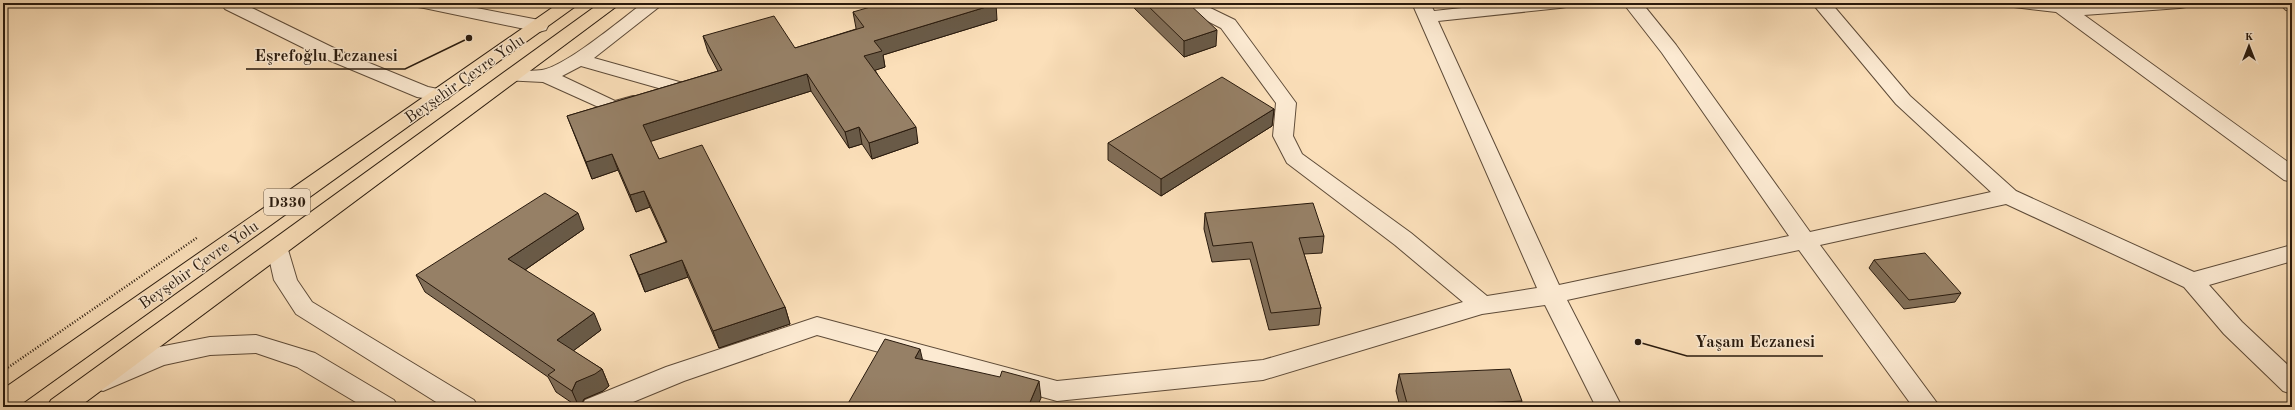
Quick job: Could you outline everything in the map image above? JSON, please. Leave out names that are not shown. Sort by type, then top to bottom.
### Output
[{"type":"highway","name":"Beyşehir Çevre Yolu","points":[[3,403],[571,3]]},
{"type":"highway","name":"Beyşehir Çevre Yolu","points":[[60,407],[612,3]]},
{"type":"street","points":[[236,3],[231,5],[333,55],[424,93],[441,95]]},
{"type":"street","points":[[424,3],[539,26]]},
{"type":"street","points":[[546,76],[579,60],[655,3]]},
{"type":"street","points":[[1186,3],[1228,24],[1286,103],[1283,136],[1294,158],[1403,239],[1482,305]]},
{"type":"street","points":[[1560,3],[1423,10],[1552,295],[1609,407]]},
{"type":"street","points":[[1632,3],[1669,49],[1804,241],[1927,407]]},
{"type":"street","points":[[1821,3],[1903,100],[2008,196],[2192,281],[2233,328],[2292,384]]},
{"type":"street","points":[[2020,3],[2083,10],[2180,3]]},
{"type":"street","points":[[2288,3],[2292,6]]},
{"type":"street","points":[[2060,7],[2292,175]]},
{"type":"street","points":[[512,76],[546,76],[614,108],[676,87],[579,60]]},
{"type":"street","points":[[594,407],[675,374],[817,326],[1057,391],[1263,370],[1482,305],[1552,295],[2008,196]]},
{"type":"street","points":[[278,248],[281,271],[292,294],[304,308],[465,407]]},
{"type":"street","points":[[2192,281],[2292,253]]},
{"type":"street","points":[[84,389],[158,356],[210,346],[256,344],[306,360],[384,407]]},
{"type":"building","points":[[884,3],[996,4],[874,41],[882,51],[864,56],[916,127],[869,143],[859,127],[845,132],[807,74],[643,125],[659,159],[702,145],[785,307],[713,331],[682,260],[639,275],[630,255],[667,242],[644,191],[630,195],[612,154],[586,162],[567,116],[722,70],[703,36],[774,16],[795,48],[864,27],[853,12]]},
{"type":"building","points":[[1145,3],[1188,3],[1217,30],[1184,41]]},
{"type":"building","points":[[1222,77],[1274,109],[1161,179],[1108,143]]},
{"type":"building","points":[[545,193],[578,213],[508,259],[594,313],[557,340],[602,369],[595,374],[576,382],[572,391],[548,375],[555,370],[416,275]]},
{"type":"building","points":[[1313,203],[1324,236],[1299,238],[1321,308],[1271,313],[1252,242],[1213,246],[1205,213]]},
{"type":"building","points":[[1925,253],[1961,293],[1909,300],[1874,260]]},
{"type":"building","points":[[885,339],[920,349],[915,358],[1000,377],[1002,371],[1039,381],[1028,407],[846,407]]},
{"type":"building","points":[[1510,369],[1522,401],[1408,407],[1399,374]]},
{"type":"place","name":"Eşrefoğlu Eczanesi","points":[[469,38]]},
{"type":"place","name":"Yaşam Eczanesi","points":[[1638,342]]}]
